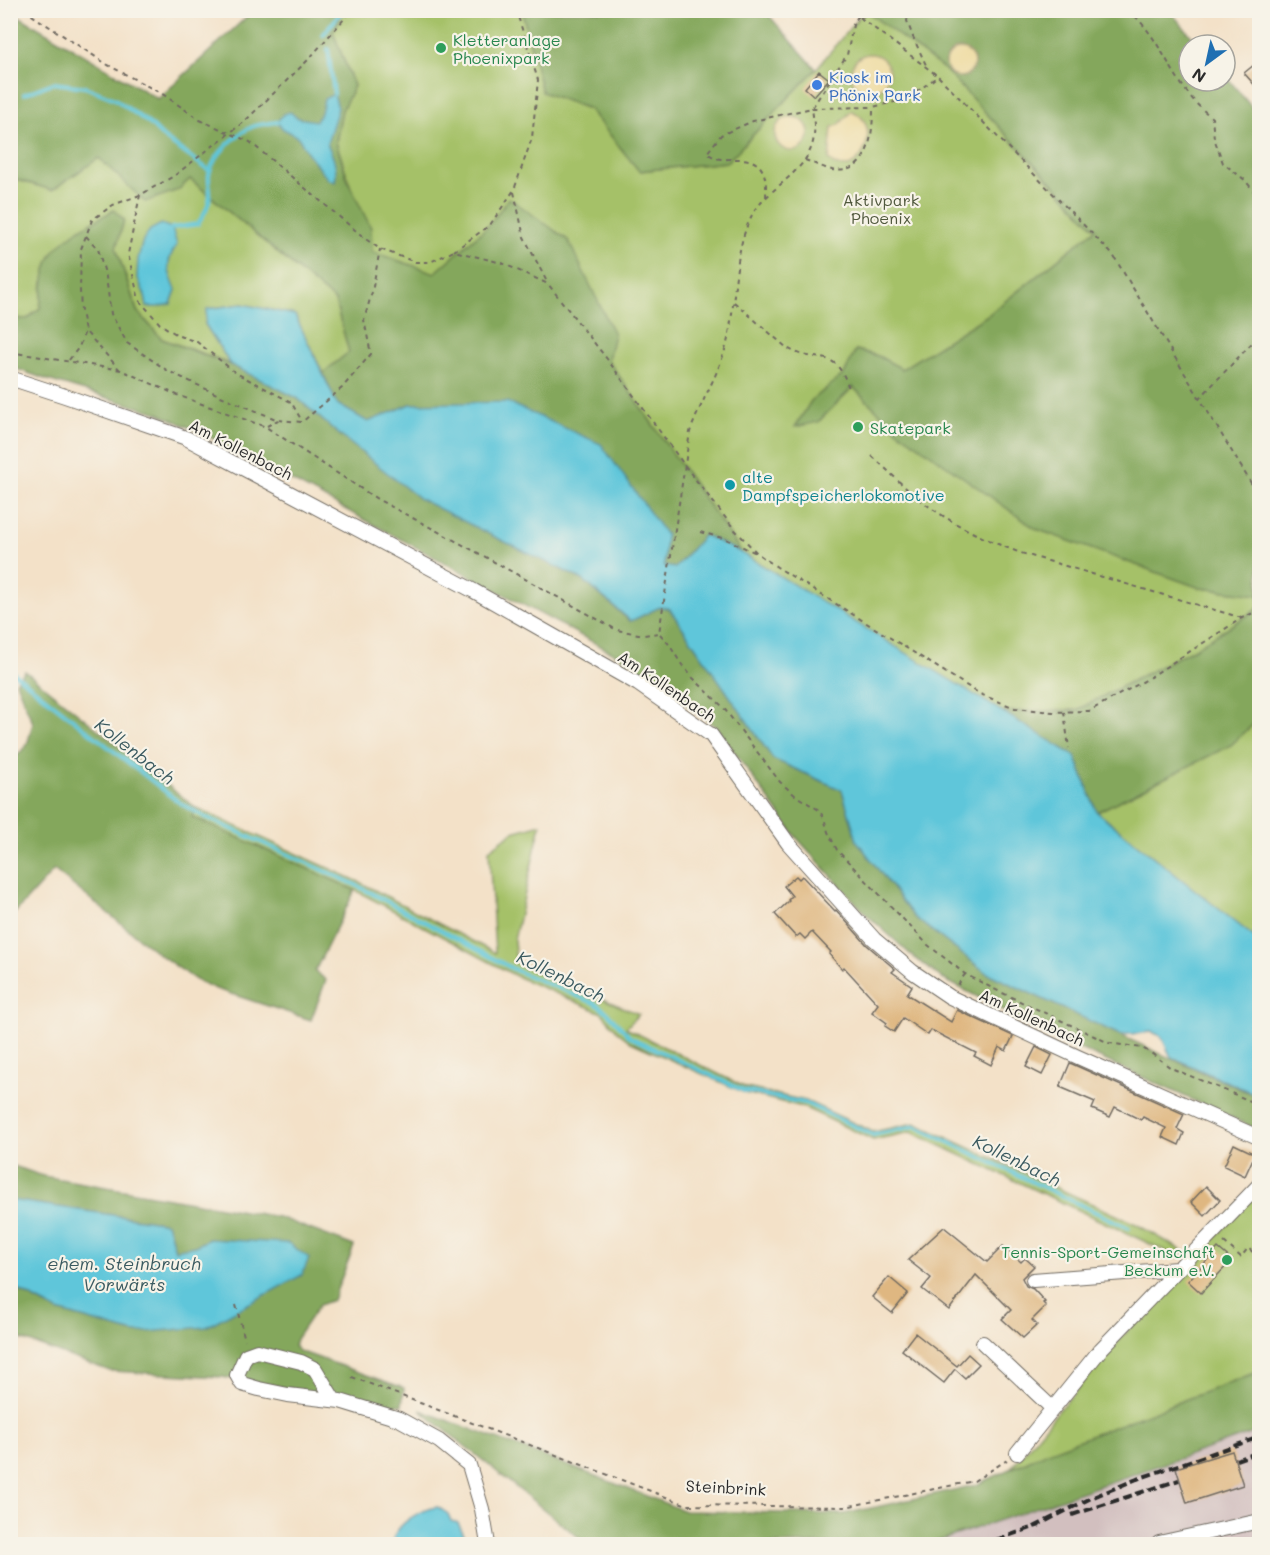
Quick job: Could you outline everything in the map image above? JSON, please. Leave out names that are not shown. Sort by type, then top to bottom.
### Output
[{"type":"street","name":"Am Kollenbach","points":[[10,378],[186,438],[464,585],[639,684],[711,735],[788,843],[874,939],[913,972],[950,997],[1260,1138]]},
{"type":"street","points":[[1017,1453],[1101,1349],[1260,1184]]},
{"type":"street","points":[[1033,1280],[1177,1269]]},
{"type":"street","points":[[983,1343],[1052,1408]]},
{"type":"street","points":[[334,1400],[315,1369],[301,1362],[256,1351],[246,1355],[237,1375],[242,1384],[259,1389],[334,1400],[399,1419],[439,1441],[469,1465],[482,1509],[488,1545]]},
{"type":"street","points":[[1157,1544],[1260,1521]]},
{"type":"path","points":[[24,10],[108,65],[164,95],[200,120],[250,142],[367,240],[380,249],[415,262],[430,262],[454,251],[490,225],[514,190],[532,138],[538,80],[516,10]]},
{"type":"path","points":[[121,370],[85,331],[81,312],[81,249],[92,220],[113,205],[140,195],[174,176],[244,122],[286,83],[352,10]]},
{"type":"path","points":[[855,10],[858,16],[938,76],[1113,255],[1260,498]]},
{"type":"path","points":[[858,16],[890,10]]},
{"type":"path","points":[[909,10],[907,21],[927,68]]},
{"type":"path","points":[[1128,10],[1150,33],[1194,101],[1212,118],[1214,138],[1223,163],[1245,180],[1260,199]]},
{"type":"path","points":[[858,16],[853,25],[847,55],[812,108],[815,133],[805,160],[766,197],[752,214],[744,232],[724,356],[690,432],[659,633],[693,678],[723,707],[780,782],[796,796],[819,810],[837,850],[928,945],[965,974],[994,989],[1109,1043],[1142,1048],[1172,1068],[1260,1106]]},
{"type":"path","points":[[766,197],[764,173],[758,164],[748,159],[718,159],[708,153],[722,135],[753,121],[812,108],[873,107],[907,99],[938,76]]},
{"type":"path","points":[[805,160],[833,170],[851,168],[859,162],[869,147],[873,107]]},
{"type":"path","points":[[514,190],[524,237],[548,284],[608,359],[685,466],[735,530],[758,554]]},
{"type":"path","points":[[140,195],[128,254],[139,300],[160,324],[178,336],[197,342],[236,373],[291,402],[303,422]]},
{"type":"path","points":[[86,237],[98,249],[106,277],[111,314],[127,343],[168,371],[223,397],[278,420],[303,422],[342,388],[371,354],[364,320],[380,249]]},
{"type":"path","points":[[454,251],[502,263],[548,284]]},
{"type":"path","points":[[734,302],[787,348],[796,353],[828,359],[835,363],[841,369],[850,391]]},
{"type":"path","points":[[69,361],[79,347],[85,331]]},
{"type":"path","points":[[1199,399],[1260,337]]},
{"type":"path","points":[[10,352],[121,370],[177,395],[266,427],[378,499],[608,626],[644,635],[659,633]]},
{"type":"path","points":[[266,427],[278,420]]},
{"type":"path","points":[[872,456],[925,504],[988,541],[1021,553],[1242,618]]},
{"type":"path","points":[[700,532],[726,539],[758,554],[980,693],[1015,708],[1053,712],[1089,711],[1144,681],[1242,618],[1260,610]]},
{"type":"path","points":[[1064,712],[1069,747]]},
{"type":"path","points":[[1212,1232],[1241,1257],[1248,1248],[1260,1258]]},
{"type":"path","points":[[236,1305],[244,1337]]},
{"type":"path","name":"Steinbrink","points":[[352,1377],[687,1504],[845,1507],[974,1481],[1017,1453]]},
{"type":"shaded area","points":[[1259,1431],[1259,1544],[930,1544]]},
{"type":"green space","points":[[10,11],[158,99],[253,11],[344,11],[333,32],[354,86],[342,110],[336,142],[349,184],[371,228],[372,252],[435,273],[488,226],[509,198],[568,240],[614,334],[608,360],[742,553],[704,535],[675,568],[664,566],[411,404],[368,422],[337,404],[323,373],[349,352],[335,301],[190,179],[178,190],[145,202],[99,158],[52,190],[11,178]]},
{"type":"green space","name":"Aktivpark Phoenix","points":[[344,11],[522,11],[542,92],[589,109],[640,171],[727,162],[816,69],[866,11],[945,70],[1096,229],[988,315],[902,369],[878,356],[856,350],[844,374],[811,401],[818,422],[853,387],[898,431],[1200,588],[1259,595],[1259,608],[1197,647],[1077,710],[1000,712],[742,553],[607,359],[490,225],[435,273],[372,252],[336,142],[342,110],[354,86],[333,32]]},
{"type":"green space","points":[[522,11],[765,11],[816,69],[727,162],[639,171],[589,109],[542,92]]},
{"type":"green space","points":[[866,11],[1170,11],[1189,33],[1177,33],[1177,93],[1237,93],[1237,89],[1259,116],[1259,595],[1200,588],[1036,529],[898,431],[853,387],[818,422],[795,427],[811,401],[844,374],[856,350],[878,356],[902,369],[988,315],[1096,229],[945,70]]},
{"type":"green space","points":[[99,158],[178,190],[190,179],[335,301],[349,352],[323,373],[295,315],[242,304],[207,309],[205,324],[231,365],[162,339],[137,311],[116,248],[124,220],[43,282],[40,308],[27,319],[11,318],[10,178],[52,190]]},
{"type":"green space","points":[[114,210],[124,220],[116,248],[137,311],[162,339],[231,365],[297,398],[341,436],[495,537],[583,580],[630,621],[660,607],[669,608],[773,759],[842,790],[857,841],[914,917],[987,973],[1259,1097],[1259,1130],[1069,1044],[943,979],[911,955],[866,914],[796,837],[716,727],[632,663],[210,437],[158,413],[11,367],[11,318],[27,319],[40,308],[45,272],[53,253],[73,234]]},
{"type":"green space","points":[[1259,608],[1259,719],[1231,745],[1097,812],[1075,756],[1000,712],[1077,710],[1197,647]]},
{"type":"green space","points":[[25,671],[196,808],[192,817],[355,890],[315,971],[326,980],[311,1020],[216,989],[196,980],[160,955],[54,870],[11,917],[11,762],[27,745],[33,723],[16,682]]},
{"type":"green space","points":[[1259,719],[1259,941],[1097,812],[1231,745]]},
{"type":"green space","points":[[196,808],[359,882],[495,953],[489,850],[513,832],[541,824],[514,940],[516,963],[639,1014],[626,1028],[746,1088],[806,1101],[873,1132],[915,1123],[1136,1224],[1183,1251],[1178,1257],[911,1132],[873,1140],[803,1107],[745,1093],[631,1042],[618,1032],[602,1013],[518,977],[355,890],[192,817]]},
{"type":"green space","points":[[11,1165],[43,1176],[278,1217],[354,1246],[333,1300],[319,1305],[296,1339],[294,1346],[299,1351],[404,1388],[402,1405],[361,1405],[276,1386],[222,1377],[110,1371],[18,1338],[11,1332],[10,1286],[58,1311],[134,1333],[209,1239],[195,1246],[175,1250],[167,1223],[11,1200]]},
{"type":"green space","points":[[1259,1191],[1259,1371],[1011,1468],[1128,1330]]},
{"type":"green space","points":[[1260,1371],[1259,1431],[930,1544],[587,1544],[420,1410],[685,1511],[844,1514],[976,1485],[1045,1453]]},
{"type":"sand","points":[[960,49],[970,53],[974,63],[970,73],[960,77],[950,73],[946,63],[950,53]]},
{"type":"sand","points":[[870,54],[877,55],[883,60],[888,66],[888,80],[883,86],[877,91],[870,92],[863,91],[857,86],[852,80],[851,73],[852,66],[857,60],[863,55]]},
{"type":"sand","points":[[852,111],[862,118],[867,128],[867,140],[864,151],[857,160],[849,166],[839,166],[829,160],[832,127],[841,123]]},
{"type":"sand","points":[[792,117],[804,122],[809,134],[804,146],[792,151],[780,146],[775,134],[780,122]]},
{"type":"water","points":[[334,94],[338,108],[327,143],[335,166],[335,182],[328,179],[298,137],[283,129],[277,122],[283,114],[290,112],[298,118],[316,121],[321,113],[324,99]]},
{"type":"water","points":[[161,224],[172,228],[177,245],[169,262],[171,278],[176,290],[171,304],[147,307],[137,276],[138,259],[143,240],[150,230]]},
{"type":"water","points":[[242,304],[295,315],[337,404],[368,422],[411,404],[507,402],[601,444],[666,535],[664,566],[675,568],[704,535],[742,553],[1075,756],[1097,812],[1259,941],[1259,1096],[1171,1057],[1161,1036],[1152,1032],[1120,1035],[987,973],[914,917],[857,841],[842,790],[773,759],[669,608],[660,607],[631,621],[583,580],[420,499],[297,398],[231,365],[205,324],[207,309]]},
{"type":"water","name":"ehem. Steinbruch Vorwärts","points":[[11,1200],[167,1223],[175,1250],[195,1246],[209,1239],[288,1243],[309,1258],[302,1275],[206,1327],[134,1333],[58,1311],[11,1286]]},
{"type":"water","points":[[438,1507],[448,1514],[451,1521],[458,1523],[465,1537],[462,1544],[392,1544],[396,1532],[405,1522],[421,1512]]},
{"type":"building","points":[[1260,60],[1260,91],[1244,73]]},
{"type":"building","points":[[819,71],[829,79],[814,96],[805,88]]},
{"type":"building","points":[[796,876],[799,879],[802,876],[867,945],[895,969],[892,972],[912,986],[907,994],[951,1022],[957,1010],[1013,1036],[1006,1051],[999,1047],[991,1065],[974,1056],[976,1053],[931,1030],[928,1035],[903,1018],[894,1032],[885,1026],[887,1023],[872,1012],[878,1004],[844,967],[842,969],[829,954],[831,952],[812,932],[805,939],[800,934],[796,937],[775,914],[792,896],[784,886]]},
{"type":"building","points":[[1036,1047],[1052,1055],[1042,1075],[1026,1067]]},
{"type":"building","points":[[1070,1063],[1184,1114],[1177,1129],[1184,1133],[1179,1145],[1162,1137],[1166,1128],[1143,1117],[1141,1120],[1115,1107],[1110,1117],[1092,1109],[1095,1102],[1060,1087]]},
{"type":"building","points":[[1234,1144],[1255,1154],[1245,1176],[1224,1166]]},
{"type":"building","points":[[1206,1186],[1220,1200],[1205,1216],[1191,1202]]},
{"type":"building","points":[[944,1227],[987,1262],[1003,1246],[1021,1262],[1025,1258],[1034,1266],[1022,1278],[1026,1286],[1033,1289],[1046,1306],[1032,1320],[1037,1325],[1023,1338],[1002,1319],[1011,1310],[976,1275],[949,1310],[922,1289],[931,1278],[908,1260]]},
{"type":"building","points":[[1218,1248],[1232,1260],[1201,1293],[1188,1281]]},
{"type":"building","points":[[889,1277],[908,1293],[892,1313],[872,1297]]},
{"type":"building","points":[[915,1333],[957,1366],[968,1354],[979,1364],[965,1378],[955,1369],[944,1383],[902,1350]]},
{"type":"building","points":[[1232,1451],[1243,1485],[1187,1503],[1176,1468]]},
{"type":"waterway","points":[[323,35],[343,10]]},
{"type":"waterway","points":[[328,49],[334,94]]},
{"type":"waterway","points":[[24,94],[53,83],[85,87],[115,99],[210,171]]},
{"type":"waterway","points":[[172,228],[198,224],[209,201],[211,167],[221,152],[240,134],[254,126],[277,122]]},
{"type":"waterway","name":"Kollenbach","points":[[10,670],[180,803],[205,817],[356,885],[517,971],[596,1004],[606,1011],[630,1037],[744,1091],[805,1103],[873,1135],[915,1126],[1129,1228]]},
{"type":"railway","points":[[1034,1527],[1091,1498],[1137,1479],[1260,1437]]},
{"type":"railway","points":[[1236,1460],[1260,1452]]},
{"type":"railway","points":[[1072,1515],[1179,1480]]},
{"type":"railway","points":[[984,1544],[1040,1525]]},
{"type":"place","name":"Kletteranlage Phoenixpark","points":[[441,48]]},
{"type":"place","name":"Kiosk im Phönix Park","points":[[817,85]]},
{"type":"place","name":"Skatepark","points":[[858,427]]},
{"type":"place","name":"alte Dampfspeicherlokomotive","points":[[730,485]]},
{"type":"place","name":"Tennis-Sport-Gemeinschaft Beckum e.V.","points":[[1227,1260]]}]
